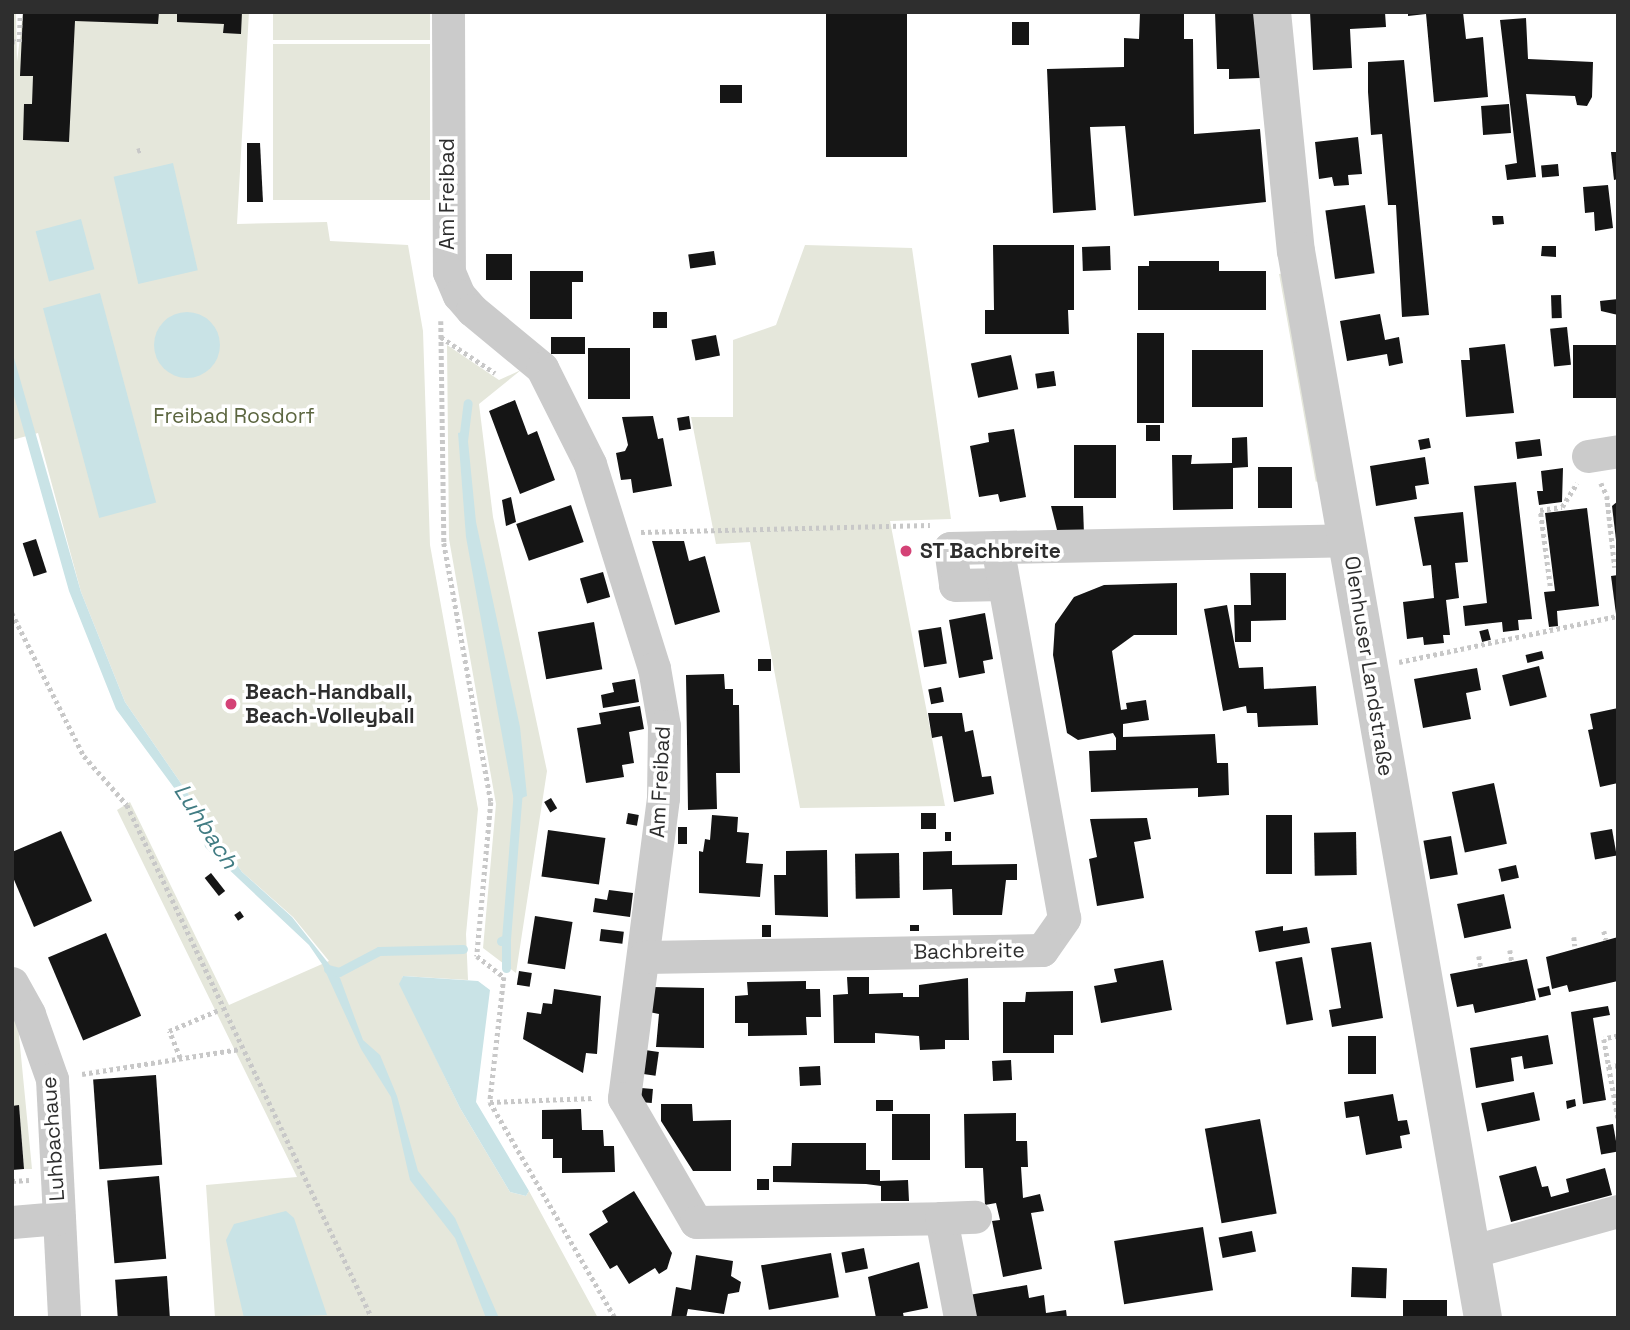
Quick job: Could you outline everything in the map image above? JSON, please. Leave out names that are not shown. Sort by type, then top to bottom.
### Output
[{"type":"street","name":"Am Freibad","points":[[448,12],[449,272],[459,295],[472,310],[542,368],[590,464],[614,533],[654,668],[664,726],[663,798],[624,1098]]},
{"type":"street","name":"Olenhuser Landstraße","points":[[1272,12],[1296,251],[1483,1318]]},
{"type":"street","points":[[1003,584],[955,585],[950,548],[1348,540]]},
{"type":"street","name":"Bachbreite","points":[[644,957],[1042,950],[1064,918],[997,547]]},
{"type":"street","name":"Luhbachaue","points":[[12,983],[29,1014],[52,1079],[64,1318]]},
{"type":"street","points":[[624,1098],[696,1222],[975,1217]]},
{"type":"street","points":[[1470,1252],[1618,1211]]},
{"type":"street","name":"Luhbachaue","points":[[12,1222],[59,1218]]},
{"type":"street","points":[[941,1218],[960,1318]]},
{"type":"path","points":[[13,41],[19,42],[20,12]]},
{"type":"path","points":[[449,272],[441,306],[439,376],[444,544],[491,802],[477,956],[504,977],[490,1102],[615,1318]]},
{"type":"path","points":[[1603,454],[1615,568]]},
{"type":"path","points":[[1550,586],[1539,510],[1562,507],[1603,454]]},
{"type":"path","points":[[614,533],[934,525],[950,548]]},
{"type":"path","points":[[12,613],[84,756],[127,805],[221,1009],[372,1318]]},
{"type":"path","points":[[1368,669],[1618,616]]},
{"type":"path","points":[[1604,931],[1606,940]]},
{"type":"path","points":[[1574,937],[1575,946]]},
{"type":"path","points":[[1510,950],[1512,962]]},
{"type":"path","points":[[1479,956],[1482,968]]},
{"type":"path","points":[[180,1058],[169,1031],[221,1009]]},
{"type":"path","points":[[1618,1036],[1604,1039],[1618,1118]]},
{"type":"path","points":[[52,1079],[240,1048]]},
{"type":"path","points":[[1608,1067],[1618,1065]]},
{"type":"path","points":[[490,1102],[624,1098]]},
{"type":"green space","name":"Freibad Rosdorf","points":[[12,12],[16,12],[17,62],[23,12],[249,12],[237,224],[327,222],[330,241],[408,245],[423,331],[430,545],[478,809],[466,934],[468,980],[403,976],[400,984],[460,1108],[510,1192],[526,1196],[529,1191],[598,1318],[215,1318],[206,1185],[297,1177],[117,810],[130,802],[229,1005],[329,961],[293,917],[242,872],[125,702],[81,592],[38,433],[12,440]]},
{"type":"green space","points":[[273,12],[430,12],[430,40],[273,40]]},
{"type":"green space","points":[[273,44],[430,44],[430,200],[273,200]]},
{"type":"green space","points":[[805,245],[912,248],[951,519],[890,521],[945,806],[800,808],[750,542],[716,544],[691,417],[733,417],[733,340],[776,325]]},
{"type":"green space","points":[[1285,273],[1322,481],[1316,482],[1279,274]]},
{"type":"green space","points":[[447,345],[499,380],[521,370],[479,404],[493,517],[547,771],[516,973],[483,948],[496,804],[449,539]]},
{"type":"green space","points":[[12,1015],[18,1025],[32,1169],[24,1169],[19,1106],[12,1106]]},
{"type":"water","points":[[173,163],[198,270],[138,284],[114,177]]},
{"type":"water","points":[[81,219],[94,269],[49,281],[36,231]]},
{"type":"water","points":[[100,293],[156,503],[99,518],[43,308]]},
{"type":"water","points":[[181,312],[193,312],[205,317],[215,327],[220,345],[218,358],[205,373],[193,378],[181,378],[169,373],[159,363],[154,351],[154,339],[159,327],[169,317]]},
{"type":"water","name":"Luhbach","points":[[12,351],[81,592],[125,702],[242,872],[292,917],[340,978],[363,1040],[380,1055],[397,1096],[418,1171],[455,1218],[499,1318],[486,1318],[455,1238],[410,1180],[391,1097],[361,1049],[322,964],[309,945],[205,847],[200,823],[116,709],[69,591],[12,389]]},
{"type":"water","points":[[467,431],[476,522],[520,727],[527,796],[514,801],[466,537],[458,433]]},
{"type":"water","points":[[403,976],[478,981],[490,990],[476,1102],[529,1191],[526,1196],[510,1192],[460,1108],[399,984]]},
{"type":"water","points":[[286,1211],[294,1218],[327,1315],[244,1318],[226,1240],[234,1224]]},
{"type":"building","points":[[23,12],[159,12],[158,24],[75,21],[69,142],[23,140],[24,104],[32,104],[33,76],[20,76]]},
{"type":"building","points":[[177,12],[242,12],[241,34],[223,33],[224,24],[177,22]]},
{"type":"building","points":[[826,12],[907,12],[907,157],[826,157]]},
{"type":"building","points":[[1140,12],[1184,12],[1184,39],[1193,39],[1194,134],[1260,129],[1266,202],[1134,216],[1125,126],[1090,127],[1096,210],[1053,213],[1047,69],[1124,67],[1124,38],[1139,39]]},
{"type":"building","points":[[1215,12],[1257,12],[1260,78],[1229,79],[1229,69],[1217,69]]},
{"type":"building","points":[[1310,12],[1385,12],[1386,27],[1350,29],[1352,68],[1313,70]]},
{"type":"building","points":[[1408,12],[1463,12],[1466,39],[1483,37],[1488,97],[1434,102],[1426,14],[1408,16]]},
{"type":"building","points":[[1526,18],[1528,59],[1593,62],[1592,97],[1587,106],[1577,105],[1575,96],[1526,94],[1536,177],[1507,180],[1505,165],[1517,163],[1500,20]]},
{"type":"building","points":[[1012,22],[1029,22],[1029,45],[1012,45]]},
{"type":"building","points":[[1404,60],[1429,315],[1402,317],[1396,205],[1388,205],[1382,134],[1371,135],[1368,62]]},
{"type":"building","points":[[720,85],[742,85],[742,103],[720,103]]},
{"type":"building","points":[[1509,104],[1511,133],[1483,135],[1481,106]]},
{"type":"building","points":[[1358,137],[1362,174],[1348,175],[1349,185],[1334,186],[1332,177],[1319,179],[1315,142]]},
{"type":"building","points":[[247,143],[260,143],[263,202],[247,202]]},
{"type":"building","points":[[1611,152],[1618,152],[1618,179],[1614,180]]},
{"type":"building","points":[[1558,164],[1559,176],[1542,177],[1541,165]]},
{"type":"building","points":[[1608,185],[1613,228],[1595,231],[1594,212],[1585,213],[1583,187]]},
{"type":"building","points":[[1365,205],[1375,273],[1335,279],[1325,211]]},
{"type":"building","points":[[1492,216],[1503,216],[1504,224],[1493,225]]},
{"type":"building","points":[[993,245],[1074,245],[1074,310],[1068,310],[1069,334],[985,334],[985,310],[994,310]]},
{"type":"building","points":[[1110,246],[1111,270],[1083,271],[1082,247]]},
{"type":"building","points":[[1542,246],[1556,246],[1556,257],[1541,256]]},
{"type":"building","points":[[714,251],[716,265],[690,268],[688,255]]},
{"type":"building","points":[[486,254],[512,254],[512,280],[486,280]]},
{"type":"building","points":[[1149,261],[1219,261],[1219,271],[1266,271],[1266,310],[1138,310],[1138,266],[1149,266]]},
{"type":"building","points":[[530,271],[583,271],[583,282],[572,282],[572,319],[530,319]]},
{"type":"building","points":[[1551,295],[1561,295],[1562,318],[1552,318]]},
{"type":"building","points":[[1618,299],[1618,315],[1601,311],[1600,301]]},
{"type":"building","points":[[653,312],[667,312],[667,328],[653,328]]},
{"type":"building","points":[[1380,314],[1385,340],[1399,337],[1403,363],[1389,366],[1387,354],[1347,361],[1340,321]]},
{"type":"building","points":[[1567,327],[1571,365],[1554,367],[1550,329]]},
{"type":"building","points":[[1137,333],[1164,333],[1164,423],[1137,423]]},
{"type":"building","points":[[716,335],[720,356],[695,360],[691,340]]},
{"type":"building","points":[[551,337],[585,337],[585,354],[551,354]]},
{"type":"building","points":[[1505,344],[1514,413],[1466,417],[1461,360],[1470,360],[1469,348]]},
{"type":"building","points":[[1573,345],[1618,345],[1618,398],[1573,398]]},
{"type":"building","points":[[588,348],[630,348],[630,399],[588,399]]},
{"type":"building","points":[[1192,350],[1263,350],[1263,407],[1192,407]]},
{"type":"building","points":[[1011,355],[1018,389],[978,398],[971,364]]},
{"type":"building","points":[[1054,371],[1056,386],[1037,388],[1035,374]]},
{"type":"building","points":[[515,400],[528,435],[537,431],[555,480],[520,494],[489,411]]},
{"type":"building","points":[[653,416],[658,439],[663,438],[672,486],[633,493],[631,479],[621,480],[616,453],[625,451],[628,445],[622,417]]},
{"type":"building","points":[[689,416],[691,429],[679,431],[677,418]]},
{"type":"building","points":[[1146,425],[1160,425],[1160,441],[1146,441]]},
{"type":"building","points":[[1014,429],[1026,497],[1000,502],[998,494],[979,497],[970,446],[989,442],[988,433]]},
{"type":"building","points":[[1247,437],[1248,467],[1233,468],[1233,509],[1173,510],[1172,455],[1192,455],[1191,464],[1232,463],[1232,438]]},
{"type":"building","points":[[1429,438],[1431,448],[1420,450],[1418,440]]},
{"type":"building","points":[[1540,439],[1542,456],[1517,459],[1515,442]]},
{"type":"building","points":[[1074,445],[1116,445],[1116,498],[1074,498]]},
{"type":"building","points":[[1425,457],[1429,484],[1415,486],[1417,499],[1376,506],[1370,466]]},
{"type":"building","points":[[1258,467],[1292,467],[1292,508],[1258,508]]},
{"type":"building","points":[[1563,468],[1562,502],[1539,505],[1537,491],[1543,491],[1541,471]]},
{"type":"building","points":[[1516,482],[1532,619],[1518,620],[1519,630],[1503,632],[1502,622],[1465,626],[1463,606],[1487,603],[1474,486]]},
{"type":"building","points":[[511,497],[516,522],[506,526],[502,500]]},
{"type":"building","points":[[1618,501],[1618,540],[1616,540],[1612,506]]},
{"type":"building","points":[[571,505],[584,542],[529,561],[516,524]]},
{"type":"building","points":[[1051,506],[1083,506],[1084,534],[1058,534]]},
{"type":"building","points":[[1587,508],[1599,606],[1557,611],[1558,626],[1549,627],[1544,592],[1555,591],[1545,513]]},
{"type":"building","points":[[1463,512],[1468,562],[1455,563],[1459,598],[1446,600],[1450,635],[1443,635],[1444,643],[1424,645],[1423,637],[1407,639],[1403,602],[1434,598],[1431,565],[1423,566],[1414,517]]},
{"type":"building","points":[[36,539],[47,572],[34,577],[23,543]]},
{"type":"building","points":[[652,541],[684,541],[689,561],[705,556],[720,612],[675,625]]},
{"type":"building","name":"ST Bachbreite","points":[[910,544],[911,557],[902,557],[902,545]]},
{"type":"building","points":[[603,572],[610,597],[587,604],[580,579]]},
{"type":"building","points":[[1250,573],[1286,573],[1286,620],[1251,621],[1251,642],[1235,642],[1234,605],[1251,605]]},
{"type":"building","points":[[1618,575],[1618,614],[1616,614],[1611,576]]},
{"type":"building","points":[[1177,583],[1177,635],[1134,635],[1112,651],[1121,710],[1127,709],[1126,703],[1146,700],[1149,720],[1123,724],[1123,737],[1215,734],[1217,763],[1228,763],[1229,795],[1198,797],[1198,788],[1091,792],[1089,751],[1116,750],[1116,738],[1113,733],[1078,740],[1067,733],[1053,655],[1055,624],[1074,597],[1104,585]]},
{"type":"building","points":[[1227,605],[1239,668],[1263,667],[1264,689],[1316,686],[1318,725],[1258,727],[1257,713],[1247,713],[1246,706],[1223,711],[1204,609]]},
{"type":"building","points":[[985,613],[993,659],[983,661],[985,673],[959,678],[949,620]]},
{"type":"building","points":[[594,622],[602,669],[546,679],[538,632]]},
{"type":"building","points":[[941,627],[947,664],[924,667],[918,631]]},
{"type":"building","points":[[1488,629],[1491,640],[1482,642],[1479,631]]},
{"type":"building","points":[[1542,651],[1544,659],[1527,663],[1526,655]]},
{"type":"building","points":[[758,659],[771,659],[771,671],[758,671]]},
{"type":"building","points":[[1539,666],[1547,697],[1510,706],[1502,675]]},
{"type":"building","points":[[1477,668],[1481,690],[1466,693],[1471,719],[1423,728],[1414,679]]},
{"type":"building","points":[[724,674],[725,689],[733,689],[733,705],[739,705],[740,773],[716,773],[717,809],[688,810],[686,675]]},
{"type":"building","points":[[635,679],[639,702],[603,708],[601,695],[614,692],[612,683]]},
{"type":"building","points":[[941,687],[944,702],[931,704],[928,689]]},
{"type":"building","points":[[640,706],[644,729],[629,732],[634,763],[622,765],[624,777],[586,783],[577,728],[601,724],[599,713]]},
{"type":"building","points":[[1618,708],[1618,783],[1600,787],[1588,730],[1593,729],[1590,714]]},
{"type":"building","points":[[928,713],[962,713],[965,732],[973,730],[982,777],[991,776],[994,794],[954,802],[942,736],[932,738]]},
{"type":"building","points":[[1494,783],[1507,844],[1465,853],[1452,792]]},
{"type":"building","points":[[551,798],[557,808],[550,812],[544,802]]},
{"type":"building","points":[[628,813],[639,815],[637,826],[626,824]]},
{"type":"building","points":[[921,813],[936,813],[936,829],[921,829]]},
{"type":"building","points":[[712,815],[738,817],[737,832],[749,833],[746,863],[763,864],[760,897],[699,893],[699,851],[703,852],[705,839],[710,840]]},
{"type":"building","points":[[1266,815],[1292,815],[1292,874],[1266,874]]},
{"type":"building","points":[[1147,818],[1151,839],[1134,842],[1144,898],[1097,906],[1089,859],[1097,857],[1090,819]]},
{"type":"building","points":[[678,827],[687,827],[687,844],[678,844]]},
{"type":"building","points":[[1612,829],[1617,856],[1595,859],[1590,833]]},
{"type":"building","points":[[548,830],[605,838],[599,885],[541,877]]},
{"type":"building","points":[[61,831],[92,901],[34,927],[12,875],[12,852]]},
{"type":"building","points":[[945,832],[951,832],[951,841],[945,841]]},
{"type":"building","points":[[1356,832],[1357,875],[1315,876],[1314,833]]},
{"type":"building","points":[[1451,836],[1458,874],[1430,879],[1423,841]]},
{"type":"building","points":[[827,850],[828,917],[775,915],[774,875],[786,875],[786,851]]},
{"type":"building","points":[[952,851],[952,865],[1017,864],[1017,880],[1006,880],[1002,915],[953,915],[952,889],[923,890],[923,852]]},
{"type":"building","points":[[899,853],[900,898],[856,899],[855,854]]},
{"type":"building","points":[[1516,865],[1519,878],[1501,882],[1498,869]]},
{"type":"building","points":[[211,873],[225,891],[219,896],[205,878]]},
{"type":"building","points":[[609,890],[633,893],[630,917],[593,912],[595,898],[607,900]]},
{"type":"building","points":[[1504,894],[1511,928],[1464,938],[1457,904]]},
{"type":"building","points":[[240,911],[244,917],[238,921],[234,915]]},
{"type":"building","points":[[535,916],[573,922],[565,969],[527,963]]},
{"type":"building","points":[[762,925],[771,925],[771,937],[762,937]]},
{"type":"building","points":[[910,925],[919,925],[919,931],[910,931]]},
{"type":"building","points":[[1283,926],[1283,931],[1307,927],[1310,943],[1259,952],[1255,931]]},
{"type":"building","points":[[601,929],[624,932],[622,944],[600,941]]},
{"type":"building","points":[[106,933],[141,1016],[83,1040],[48,958]]},
{"type":"building","points":[[1618,937],[1618,981],[1569,992],[1567,985],[1552,989],[1546,957]]},
{"type":"building","points":[[1371,942],[1383,1018],[1332,1027],[1329,1010],[1341,1008],[1331,948]]},
{"type":"building","points":[[1302,957],[1313,1020],[1287,1025],[1275,962]]},
{"type":"building","points":[[1527,959],[1536,1000],[1475,1013],[1473,1004],[1457,1007],[1450,974]]},
{"type":"building","points":[[1163,960],[1172,1010],[1101,1023],[1094,986],[1117,982],[1114,969]]},
{"type":"building","points":[[519,971],[532,973],[530,987],[517,985]]},
{"type":"building","points":[[847,977],[869,977],[869,994],[903,993],[903,997],[919,997],[919,985],[968,978],[969,1040],[945,1040],[945,1049],[920,1050],[919,1036],[875,1033],[875,1043],[834,1043],[833,995],[848,994]]},
{"type":"building","points":[[806,981],[806,989],[820,989],[821,1017],[806,1017],[807,1035],[748,1036],[748,1023],[735,1023],[735,996],[748,995],[747,982]]},
{"type":"building","points":[[1549,986],[1551,995],[1539,997],[1537,989]]},
{"type":"building","points":[[652,987],[704,988],[704,1048],[656,1047],[659,1014],[649,1012]]},
{"type":"building","points":[[554,989],[601,996],[597,1054],[586,1053],[583,1073],[523,1039],[527,1012],[541,1014],[543,1003],[552,1004]]},
{"type":"building","points":[[1073,991],[1073,1035],[1054,1035],[1054,1053],[1003,1053],[1003,1002],[1025,1002],[1026,992]]},
{"type":"building","points":[[1608,1006],[1610,1015],[1593,1018],[1606,1100],[1583,1104],[1571,1012]]},
{"type":"building","points":[[1548,1035],[1553,1064],[1524,1069],[1522,1056],[1511,1058],[1514,1081],[1476,1088],[1470,1048]]},
{"type":"building","points":[[1348,1036],[1376,1036],[1376,1074],[1348,1074]]},
{"type":"building","points":[[645,1050],[659,1052],[656,1076],[642,1074]]},
{"type":"building","points":[[1011,1060],[1012,1080],[993,1081],[992,1061]]},
{"type":"building","points":[[820,1066],[821,1085],[800,1086],[799,1067]]},
{"type":"building","points":[[156,1075],[162,1165],[99,1169],[93,1079]]},
{"type":"building","points":[[641,1088],[653,1089],[652,1103],[640,1102]]},
{"type":"building","points":[[1534,1092],[1540,1120],[1487,1132],[1481,1103]]},
{"type":"building","points":[[1393,1094],[1398,1121],[1407,1120],[1410,1134],[1400,1136],[1402,1148],[1366,1155],[1359,1116],[1346,1118],[1344,1102]]},
{"type":"building","points":[[1575,1099],[1576,1106],[1567,1109],[1566,1101]]},
{"type":"building","points":[[876,1100],[893,1100],[893,1111],[876,1111]]},
{"type":"building","points":[[661,1104],[692,1104],[693,1121],[731,1120],[731,1171],[693,1171],[661,1121]]},
{"type":"building","points":[[19,1105],[24,1169],[12,1170],[12,1106]]},
{"type":"building","points":[[581,1109],[582,1130],[603,1130],[604,1146],[614,1146],[615,1172],[562,1173],[562,1158],[553,1158],[553,1139],[542,1139],[542,1110]]},
{"type":"building","points":[[1016,1113],[1016,1141],[1027,1141],[1028,1167],[1021,1167],[1023,1198],[1040,1194],[1044,1211],[1031,1213],[1042,1269],[1003,1277],[992,1221],[1000,1220],[996,1203],[985,1205],[983,1168],[965,1168],[964,1114]]},
{"type":"building","points":[[892,1114],[930,1114],[930,1160],[892,1160]]},
{"type":"building","points":[[1260,1119],[1277,1214],[1222,1223],[1205,1129]]},
{"type":"building","points":[[1613,1124],[1618,1152],[1601,1155],[1596,1127]]},
{"type":"building","points":[[792,1143],[866,1143],[866,1170],[880,1170],[880,1181],[908,1180],[909,1201],[881,1201],[881,1186],[773,1182],[773,1166],[791,1166]]},
{"type":"building","points":[[1536,1166],[1542,1187],[1548,1186],[1551,1197],[1569,1192],[1566,1179],[1605,1168],[1612,1195],[1511,1222],[1499,1176]]},
{"type":"building","points":[[159,1176],[166,1259],[114,1263],[107,1181]]},
{"type":"building","points":[[757,1179],[769,1179],[769,1190],[757,1190]]},
{"type":"building","points":[[634,1191],[672,1253],[667,1269],[659,1274],[655,1268],[629,1284],[617,1265],[610,1269],[589,1234],[608,1222],[602,1211]]},
{"type":"building","points":[[1203,1227],[1213,1290],[1124,1304],[1114,1241]]},
{"type":"building","points":[[1252,1231],[1256,1252],[1223,1258],[1219,1237]]},
{"type":"building","points":[[864,1248],[868,1269],[845,1273],[841,1252]]},
{"type":"building","points":[[831,1253],[839,1297],[769,1310],[761,1265]]},
{"type":"building","points":[[696,1255],[733,1261],[731,1276],[741,1282],[739,1292],[728,1294],[724,1314],[688,1309],[686,1318],[671,1318],[676,1287],[691,1290]]},
{"type":"building","points":[[919,1262],[928,1308],[903,1313],[904,1318],[876,1318],[868,1277]]},
{"type":"building","points":[[1352,1267],[1387,1268],[1386,1298],[1351,1297]]},
{"type":"building","points":[[167,1276],[170,1318],[118,1318],[115,1280]]},
{"type":"building","points":[[1027,1285],[1029,1298],[1044,1295],[1046,1313],[1066,1310],[1067,1318],[973,1318],[969,1295]]},
{"type":"building","points":[[1403,1300],[1447,1300],[1447,1318],[1403,1318]]},
{"type":"waterway","points":[[463,441],[468,403]]},
{"type":"waterway","points":[[501,941],[506,939],[518,789]]},
{"type":"waterway","points":[[506,939],[506,968]]},
{"type":"waterway","points":[[328,969],[339,972],[379,951],[463,949]]},
{"type":"place","name":"ST Bachbreite","points":[[906,551]]},
{"type":"place","name":"Beach-Handball, Beach-Volleyball","points":[[231,704]]}]
